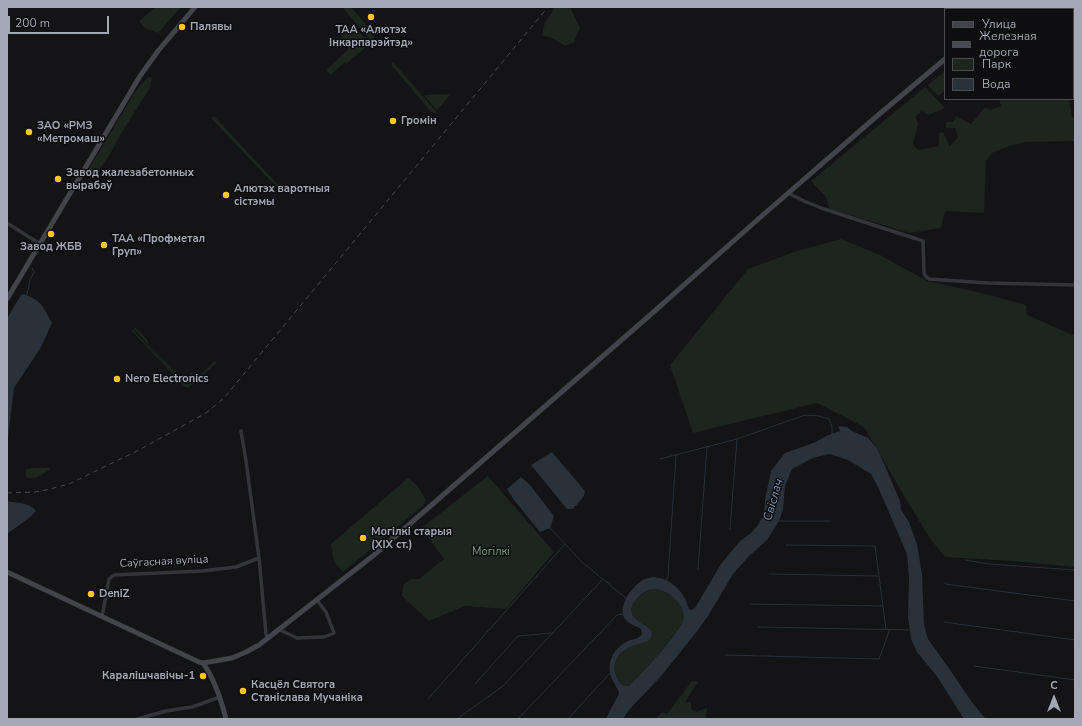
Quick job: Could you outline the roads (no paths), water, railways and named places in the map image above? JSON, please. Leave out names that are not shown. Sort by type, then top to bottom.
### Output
[{"type":"main road","points":[[7,299],[140,76],[158,51],[195,7]]},
{"type":"main road","points":[[7,572],[203,663],[227,659],[253,649],[280,630],[377,552],[788,193],[944,60]]},
{"type":"main road","points":[[203,663],[213,679],[226,719]]},
{"type":"street","points":[[788,193],[821,208],[923,241],[924,273],[926,277],[930,279],[988,284],[1075,284]]},
{"type":"street","points":[[7,223],[40,244]]},
{"type":"street","points":[[241,431],[258,558],[266,634],[268,639]]},
{"type":"street","name":"Саўгасная вуліца","points":[[102,617],[105,608],[109,579],[114,575],[202,571],[236,567],[258,558]]},
{"type":"street","points":[[280,630],[297,638],[324,637],[334,633],[326,612],[317,600]]},
{"type":"street","points":[[137,719],[166,711],[192,707],[220,697]]},
{"type":"water","points":[[24,294],[39,302],[52,323],[41,347],[14,388],[7,441],[7,321],[21,295]]},
{"type":"water","name":"Свіслач","points":[[838,426],[847,427],[852,431],[868,438],[876,447],[900,501],[901,510],[909,522],[917,544],[922,574],[924,625],[928,639],[974,705],[986,719],[964,719],[936,675],[917,652],[911,639],[908,617],[909,578],[907,554],[871,474],[848,460],[829,454],[813,458],[792,469],[785,486],[783,510],[779,521],[767,540],[749,556],[733,574],[698,630],[662,675],[628,711],[623,719],[606,719],[619,694],[610,673],[610,663],[614,653],[621,645],[639,637],[642,634],[641,629],[627,621],[623,614],[624,602],[631,590],[641,581],[656,577],[673,584],[685,598],[689,609],[691,610],[695,608],[721,564],[740,541],[751,533],[758,525],[764,514],[765,500],[771,471],[785,453],[816,442],[826,436],[840,431]],"holes":[[[658,589],[670,595],[680,604],[683,610],[683,622],[665,647],[645,670],[629,686],[624,686],[618,681],[615,673],[615,662],[617,658],[628,648],[649,640],[652,634],[651,630],[637,620],[632,614],[633,605],[639,596],[648,590]]]},
{"type":"water","points":[[552,452],[585,491],[584,496],[573,509],[567,509],[531,465]]},
{"type":"water","points":[[521,477],[530,485],[554,516],[550,528],[540,532],[507,489]]},
{"type":"water","points":[[7,501],[27,504],[36,511],[7,534]]},
{"type":"waterway","points":[[27,295],[30,280],[34,272],[32,268]]},
{"type":"waterway","points":[[660,459],[737,439],[805,415],[819,416],[829,419],[832,426],[832,435]]},
{"type":"waterway","points":[[730,529],[737,439]]},
{"type":"waterway","points":[[698,569],[707,447]]},
{"type":"waterway","points":[[666,581],[668,577],[676,455]]},
{"type":"waterway","name":"Свіслач","points":[[779,521],[831,521]]},
{"type":"waterway","points":[[550,528],[582,562],[627,599]]},
{"type":"waterway","points":[[428,699],[565,544]]},
{"type":"waterway","points":[[786,545],[875,546],[886,629]]},
{"type":"waterway","points":[[965,560],[989,564],[1075,570]]},
{"type":"waterway","points":[[769,574],[878,576]]},
{"type":"waterway","points":[[457,719],[503,686],[603,579]]},
{"type":"waterway","points":[[945,584],[1075,601]]},
{"type":"waterway","points":[[749,604],[882,606]]},
{"type":"waterway","points":[[518,719],[617,615],[623,614]]},
{"type":"waterway","points":[[944,622],[1075,640]]},
{"type":"waterway","points":[[758,627],[910,630]]},
{"type":"waterway","points":[[725,655],[879,659],[890,629]]},
{"type":"waterway","points":[[475,684],[518,636],[553,633]]},
{"type":"waterway","points":[[974,666],[1075,680]]},
{"type":"waterway","points":[[568,719],[611,672]]},
{"type":"railway","points":[[7,493],[35,492],[69,484],[137,451],[206,413],[224,398],[548,7]]},
{"type":"place","name":"ТАА «Алютэх Інкарпарэйтэд»","points":[[371,17]]},
{"type":"place","name":"Палявы","points":[[182,27]]},
{"type":"place","name":"Громін","points":[[393,121]]},
{"type":"place","name":"ЗАО «РМЗ «Метромаш»","points":[[29,132]]},
{"type":"place","name":"Завод жалезабетонных вырабаў","points":[[58,179]]},
{"type":"place","name":"Алютэх варотныя сістэмы","points":[[226,195]]},
{"type":"place","name":"Завод ЖБВ","points":[[51,234]]},
{"type":"place","name":"ТАА «Профметал Груп»","points":[[104,245]]},
{"type":"place","name":"Nero Electronics","points":[[117,379]]},
{"type":"place","name":"Могілкі старыя (XIX ст.)","points":[[363,538]]},
{"type":"place","name":"DeniZ","points":[[91,594]]},
{"type":"place","name":"Каралішчавічы-1","points":[[203,676]]},
{"type":"place","name":"Касцёл Святога Станіслава Мучаніка","points":[[243,691]]},
{"type":"park label","name":"Могілкі","points":[[491,552]]}]
